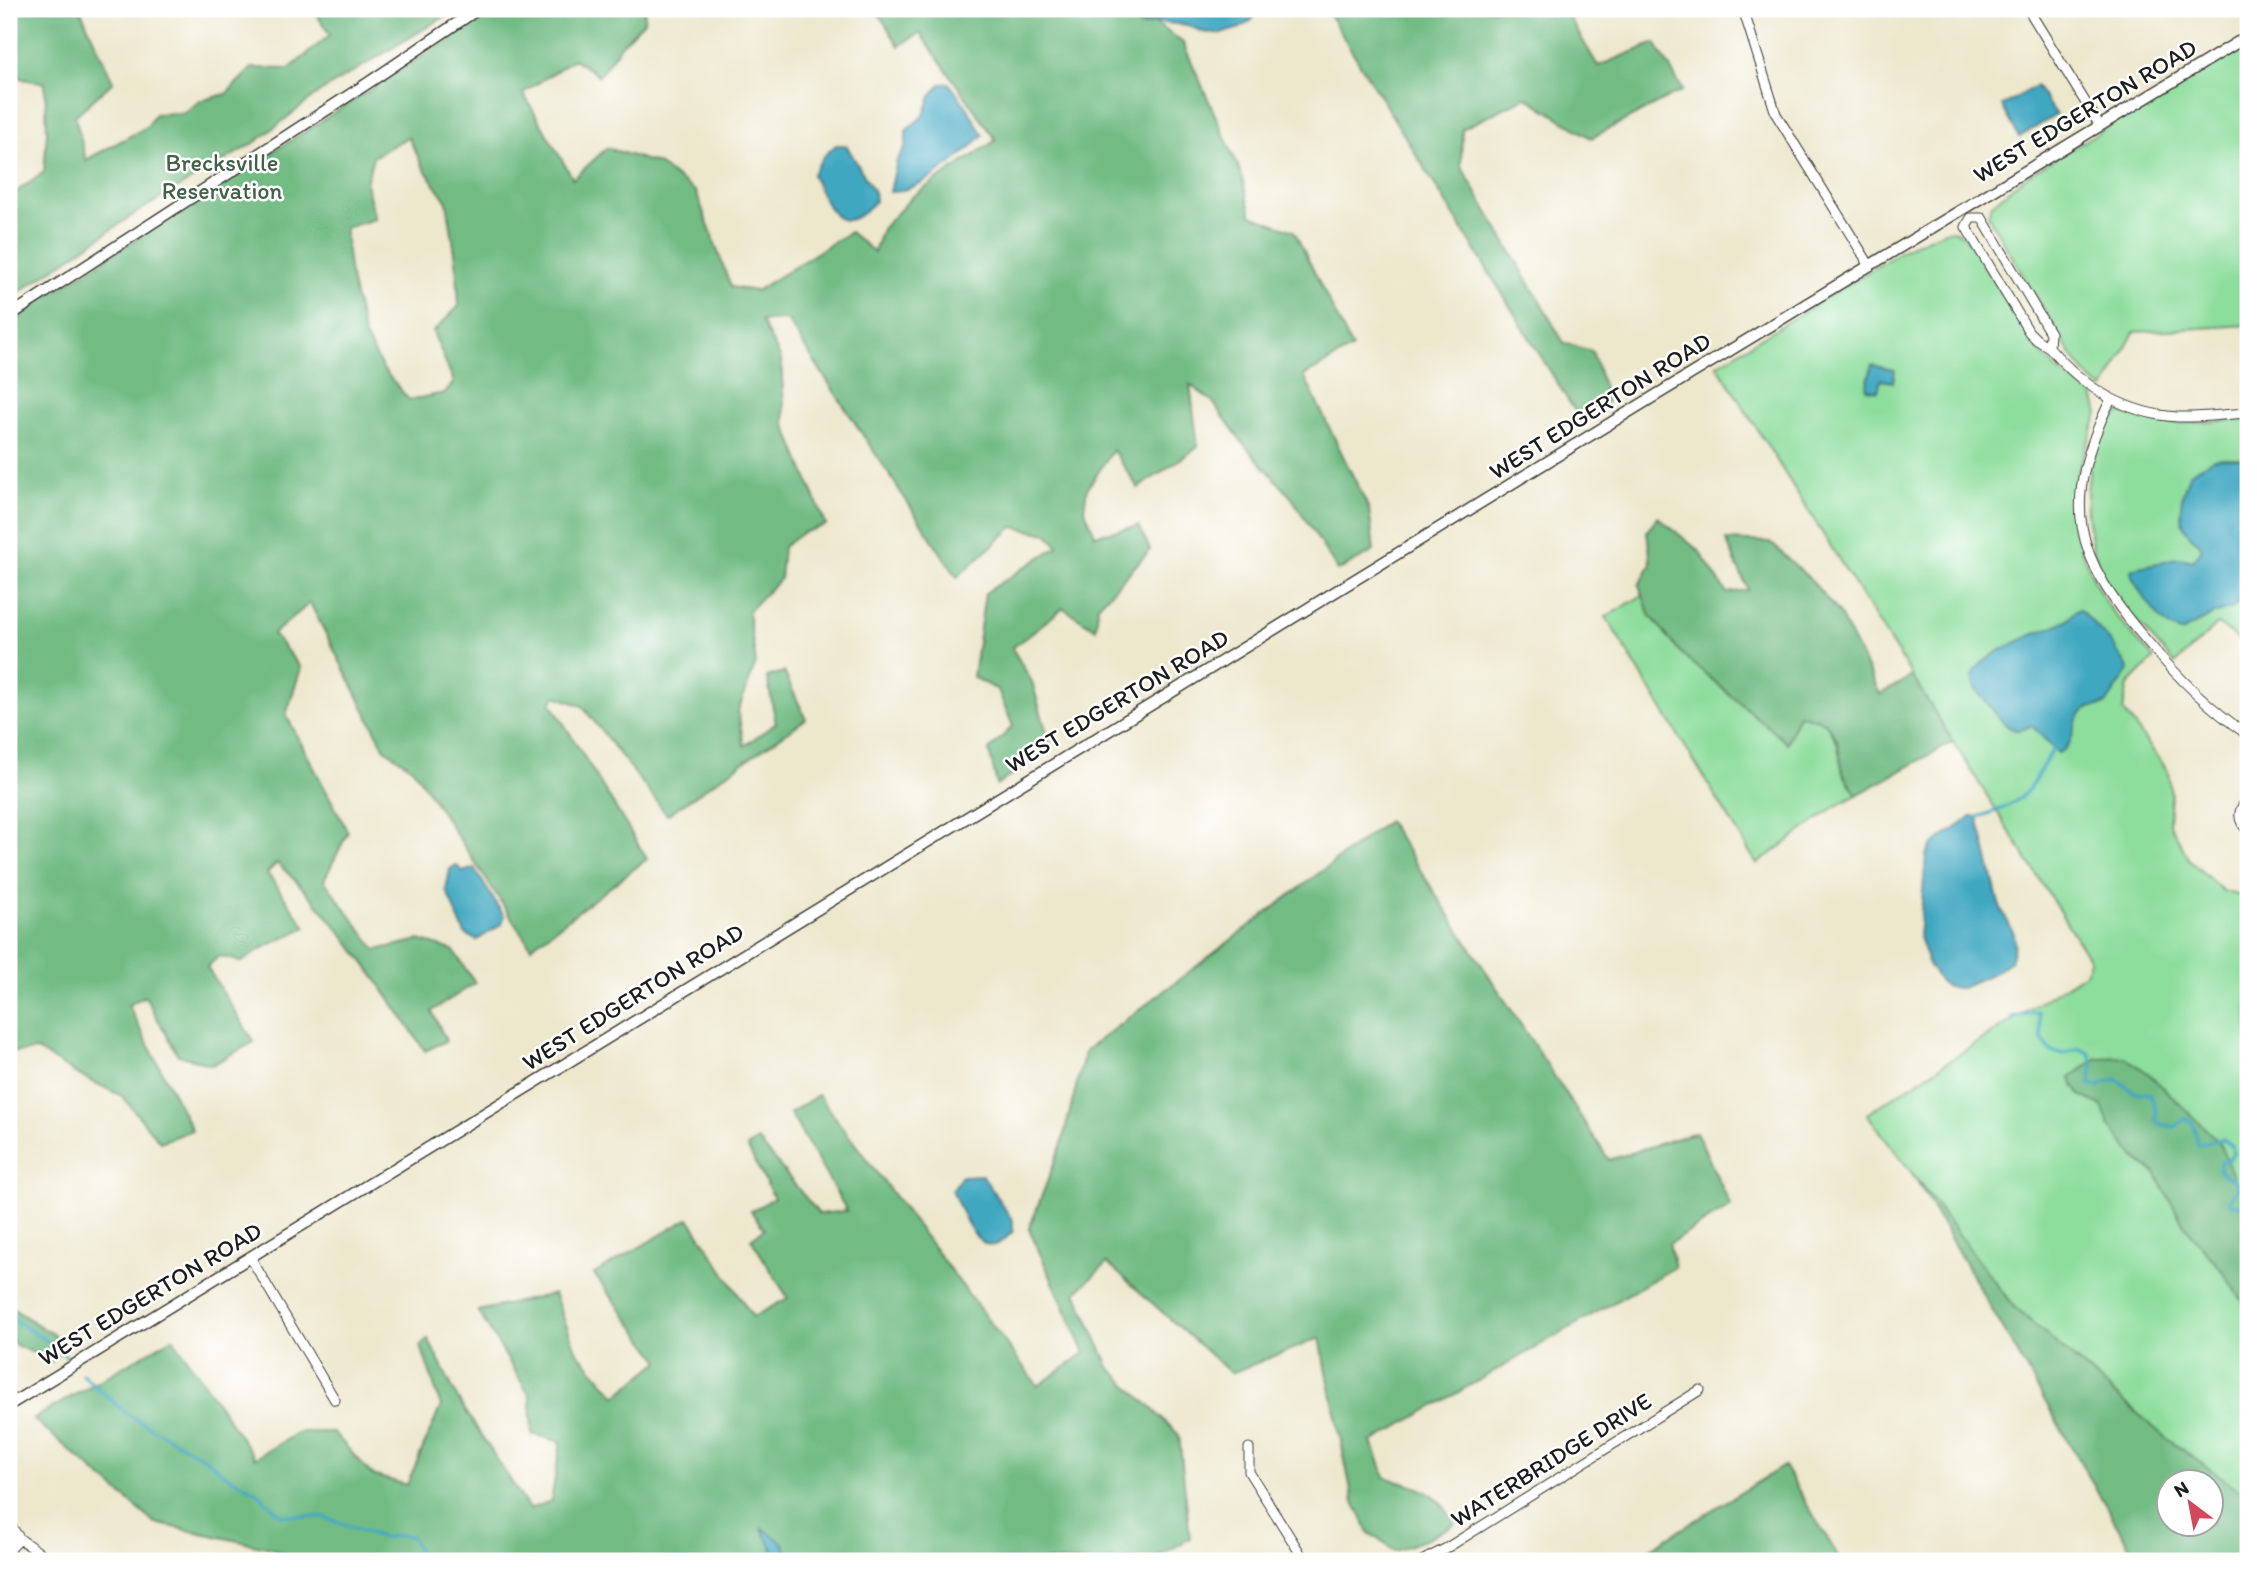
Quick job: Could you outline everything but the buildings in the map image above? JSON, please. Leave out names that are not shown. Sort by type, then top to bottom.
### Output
[{"type":"street","points":[[9,316],[478,9]]},
{"type":"street","points":[[1742,9],[1776,114],[1870,266]]},
{"type":"street","points":[[2028,9],[2100,126]]},
{"type":"street","name":"WEST EDGERTON ROAD","points":[[9,1405],[868,876],[1870,266],[1968,213],[2100,126],[2248,36]]},
{"type":"street","points":[[2049,347],[2050,332],[1982,218],[1968,213],[1966,227],[2034,338],[2049,347],[2079,378],[2125,406],[2152,414],[2177,417],[2248,413]]},
{"type":"street","points":[[2111,399],[2090,447],[2081,484],[2083,528],[2093,567],[2111,598],[2165,663],[2213,709],[2248,735]]},
{"type":"street","points":[[2248,801],[2242,806],[2240,816],[2248,830]]},
{"type":"street","points":[[250,1257],[335,1400]]},
{"type":"street","name":"WATERBRIDGE DRIVE","points":[[1422,1561],[1700,1390]]},
{"type":"street","points":[[1249,1448],[1249,1472],[1304,1561]]},
{"type":"street","points":[[9,1523],[20,1539],[51,1561]]},
{"type":"street","points":[[9,1550],[20,1539]]},
{"type":"green space","points":[[9,9],[80,9],[113,82],[75,116],[86,160],[147,127],[155,114],[184,113],[200,101],[226,94],[252,68],[289,69],[330,35],[313,9],[457,9],[320,92],[257,141],[136,213],[9,299],[9,197],[44,172],[47,132],[45,83],[23,79],[9,72]]},
{"type":"green space","points":[[501,9],[645,9],[644,21],[621,45],[599,76],[574,59],[523,93],[573,179],[607,148],[658,164],[696,192],[731,287],[756,291],[850,232],[874,252],[882,229],[913,196],[996,140],[920,33],[899,46],[876,9],[1119,9],[1124,20],[1142,26],[1154,22],[1183,43],[1241,173],[1251,215],[1294,231],[1352,348],[1304,376],[1369,509],[1374,551],[1338,571],[1292,498],[1242,442],[1212,401],[1190,385],[1198,447],[1138,488],[1113,450],[1087,489],[1084,508],[1095,535],[1139,526],[1150,550],[1098,606],[1096,629],[1063,608],[1012,648],[1032,682],[1051,747],[997,785],[989,750],[1013,726],[998,690],[973,677],[985,593],[1058,546],[1048,534],[1013,527],[957,577],[787,320],[761,321],[781,359],[785,424],[826,525],[802,533],[783,547],[780,579],[748,611],[756,663],[738,711],[744,746],[776,723],[767,677],[784,672],[806,719],[667,815],[582,706],[556,696],[551,703],[647,859],[531,947],[413,769],[385,749],[310,603],[273,634],[301,668],[286,715],[348,832],[324,880],[376,950],[419,940],[453,950],[475,983],[432,1011],[446,1041],[425,1051],[338,929],[277,863],[267,873],[306,927],[261,949],[242,962],[219,956],[207,967],[254,1042],[212,1065],[178,1055],[145,996],[128,1005],[192,1130],[160,1142],[122,1096],[75,1073],[37,1050],[9,1053],[9,346],[16,341],[9,326],[41,300],[479,20]],"holes":[[[408,137],[425,170],[447,202],[456,259],[459,306],[433,332],[454,382],[445,393],[409,400],[383,369],[364,335],[349,270],[345,228],[375,219],[366,183],[373,157]]]},
{"type":"green space","points":[[1326,9],[1564,9],[1598,66],[1655,43],[1683,90],[1591,138],[1526,97],[1462,129],[1461,166],[1564,343],[1592,351],[1608,401],[1579,418]]},
{"type":"green space","points":[[2248,42],[2248,325],[2134,332],[2104,389],[2091,380],[2073,358],[1993,225],[1988,215],[1991,205],[2023,178]]},
{"type":"green space","points":[[1953,230],[1965,236],[2033,344],[2056,369],[2093,395],[2098,414],[2078,471],[2073,501],[2082,552],[2099,591],[2114,614],[2154,659],[2128,685],[2123,710],[2168,771],[2171,796],[2169,822],[2190,861],[2223,891],[2248,898],[2248,1496],[2226,1481],[2226,1468],[2208,1468],[2167,1439],[2013,1306],[1867,1114],[2085,973],[2090,960],[1717,365],[1910,246]]},
{"type":"green space","points":[[2120,413],[2176,423],[2248,419],[2248,647],[2218,624],[2175,664],[2128,611],[2104,577],[2090,533],[2088,487],[2099,438],[2109,422]]},
{"type":"green space","points":[[1658,517],[1699,551],[1727,593],[1748,590],[1726,540],[1770,542],[1812,581],[1840,615],[1880,694],[1912,676],[1953,742],[1857,795],[1843,773],[1837,739],[1825,722],[1799,714],[1787,743],[1682,654],[1650,615],[1639,585],[1651,564],[1647,531]]},
{"type":"green space","points":[[1643,595],[1650,615],[1787,742],[1799,713],[1825,722],[1837,742],[1843,773],[1857,795],[1839,804],[1757,864],[1606,617]]},
{"type":"green space","points":[[1388,821],[1609,1160],[1696,1132],[1731,1206],[1669,1244],[1675,1267],[1372,1442],[1385,1477],[1434,1496],[1455,1524],[1427,1539],[1395,1551],[1369,1533],[1353,1500],[1320,1338],[1231,1373],[1107,1263],[1076,1292],[1109,1367],[1179,1435],[1190,1538],[1151,1561],[293,1561],[271,1548],[155,1523],[33,1419],[173,1338],[255,1458],[299,1432],[333,1432],[372,1475],[407,1485],[441,1406],[421,1346],[428,1339],[458,1399],[529,1509],[551,1501],[561,1442],[532,1434],[530,1396],[478,1311],[554,1294],[577,1352],[616,1396],[660,1361],[594,1274],[689,1218],[753,1317],[788,1298],[751,1239],[764,1229],[751,1211],[774,1198],[747,1147],[758,1140],[819,1214],[847,1211],[790,1113],[818,1095],[1038,1386],[1085,1353],[1029,1229],[1062,1143],[1085,1051]]},
{"type":"green space","points":[[2125,1057],[2149,1074],[2219,1142],[2238,1189],[2248,1189],[2248,1310],[2223,1272],[2184,1225],[2155,1173],[2135,1158],[2110,1126],[2102,1106],[2080,1095],[2070,1078],[2097,1058]]},
{"type":"green space","points":[[1913,1174],[2013,1306],[2167,1439],[2208,1468],[2156,1468],[2156,1538],[2226,1538],[2226,1481],[2248,1496],[2248,1561],[2138,1561]]},
{"type":"green space","points":[[9,1306],[66,1343],[53,1361],[17,1346],[9,1338]]},
{"type":"green space","points":[[1784,1466],[1841,1561],[1630,1561]]},
{"type":"water","points":[[1119,9],[1257,9],[1252,20],[1240,28],[1220,34],[1203,32],[1187,25],[1154,22],[1143,26],[1124,20]]},
{"type":"water","points":[[949,83],[983,135],[953,162],[928,179],[915,186],[890,192],[897,160],[906,146],[906,131],[924,115],[931,96],[940,84]]},
{"type":"water","points":[[2036,86],[2056,115],[2019,137],[2002,106]]},
{"type":"water","points":[[836,145],[846,145],[874,192],[875,201],[852,219],[843,220],[836,216],[812,175],[823,157]]},
{"type":"water","points":[[1872,365],[1895,370],[1893,382],[1881,380],[1878,391],[1866,389]]},
{"type":"water","points":[[2239,458],[2248,464],[2248,580],[2239,602],[2232,608],[2180,632],[2163,621],[2151,607],[2139,590],[2131,569],[2173,559],[2193,561],[2202,549],[2183,525],[2181,503],[2184,488],[2189,474],[2213,459]]},
{"type":"water","points":[[2080,609],[2114,646],[2129,670],[2106,704],[2086,709],[2080,715],[2068,745],[2058,753],[2032,726],[2019,730],[2005,724],[1978,693],[1973,678],[1977,669],[1998,652],[2063,622]]},
{"type":"water","points":[[1973,816],[1978,817],[1999,904],[2014,934],[2015,944],[2010,961],[1996,972],[1960,988],[1947,987],[1929,966],[1919,937],[1926,855],[1932,845]]},
{"type":"water","points":[[456,865],[463,872],[474,868],[504,916],[502,924],[477,940],[465,934],[446,890],[450,869]]},
{"type":"water","points":[[982,1175],[1013,1221],[1013,1231],[995,1245],[987,1245],[974,1234],[952,1190],[962,1176]]},
{"type":"water","points":[[761,1527],[782,1542],[791,1561],[775,1561],[776,1555]]},
{"type":"waterway","points":[[1978,817],[2017,801],[2031,786],[2054,748]]},
{"type":"waterway","points":[[2011,1017],[2039,1012],[2042,1038],[2050,1051],[2064,1054],[2079,1048],[2090,1054],[2093,1065],[2090,1084],[2099,1087],[2116,1079],[2134,1092],[2150,1094],[2157,1113],[2155,1119],[2159,1124],[2175,1127],[2186,1118],[2193,1123],[2198,1145],[2222,1139],[2232,1145],[2233,1153],[2229,1159],[2221,1162],[2219,1171],[2240,1185],[2229,1201],[2232,1205],[2248,1206]]},
{"type":"waterway","points":[[9,1317],[55,1346],[70,1360]]},
{"type":"waterway","points":[[82,1374],[127,1414],[208,1460],[225,1475],[256,1491],[281,1515],[323,1517],[384,1538],[399,1535],[412,1537],[418,1549],[417,1561]]},
{"type":"park label","name":"Brecksville Reservation","points":[[222,177]]}]
